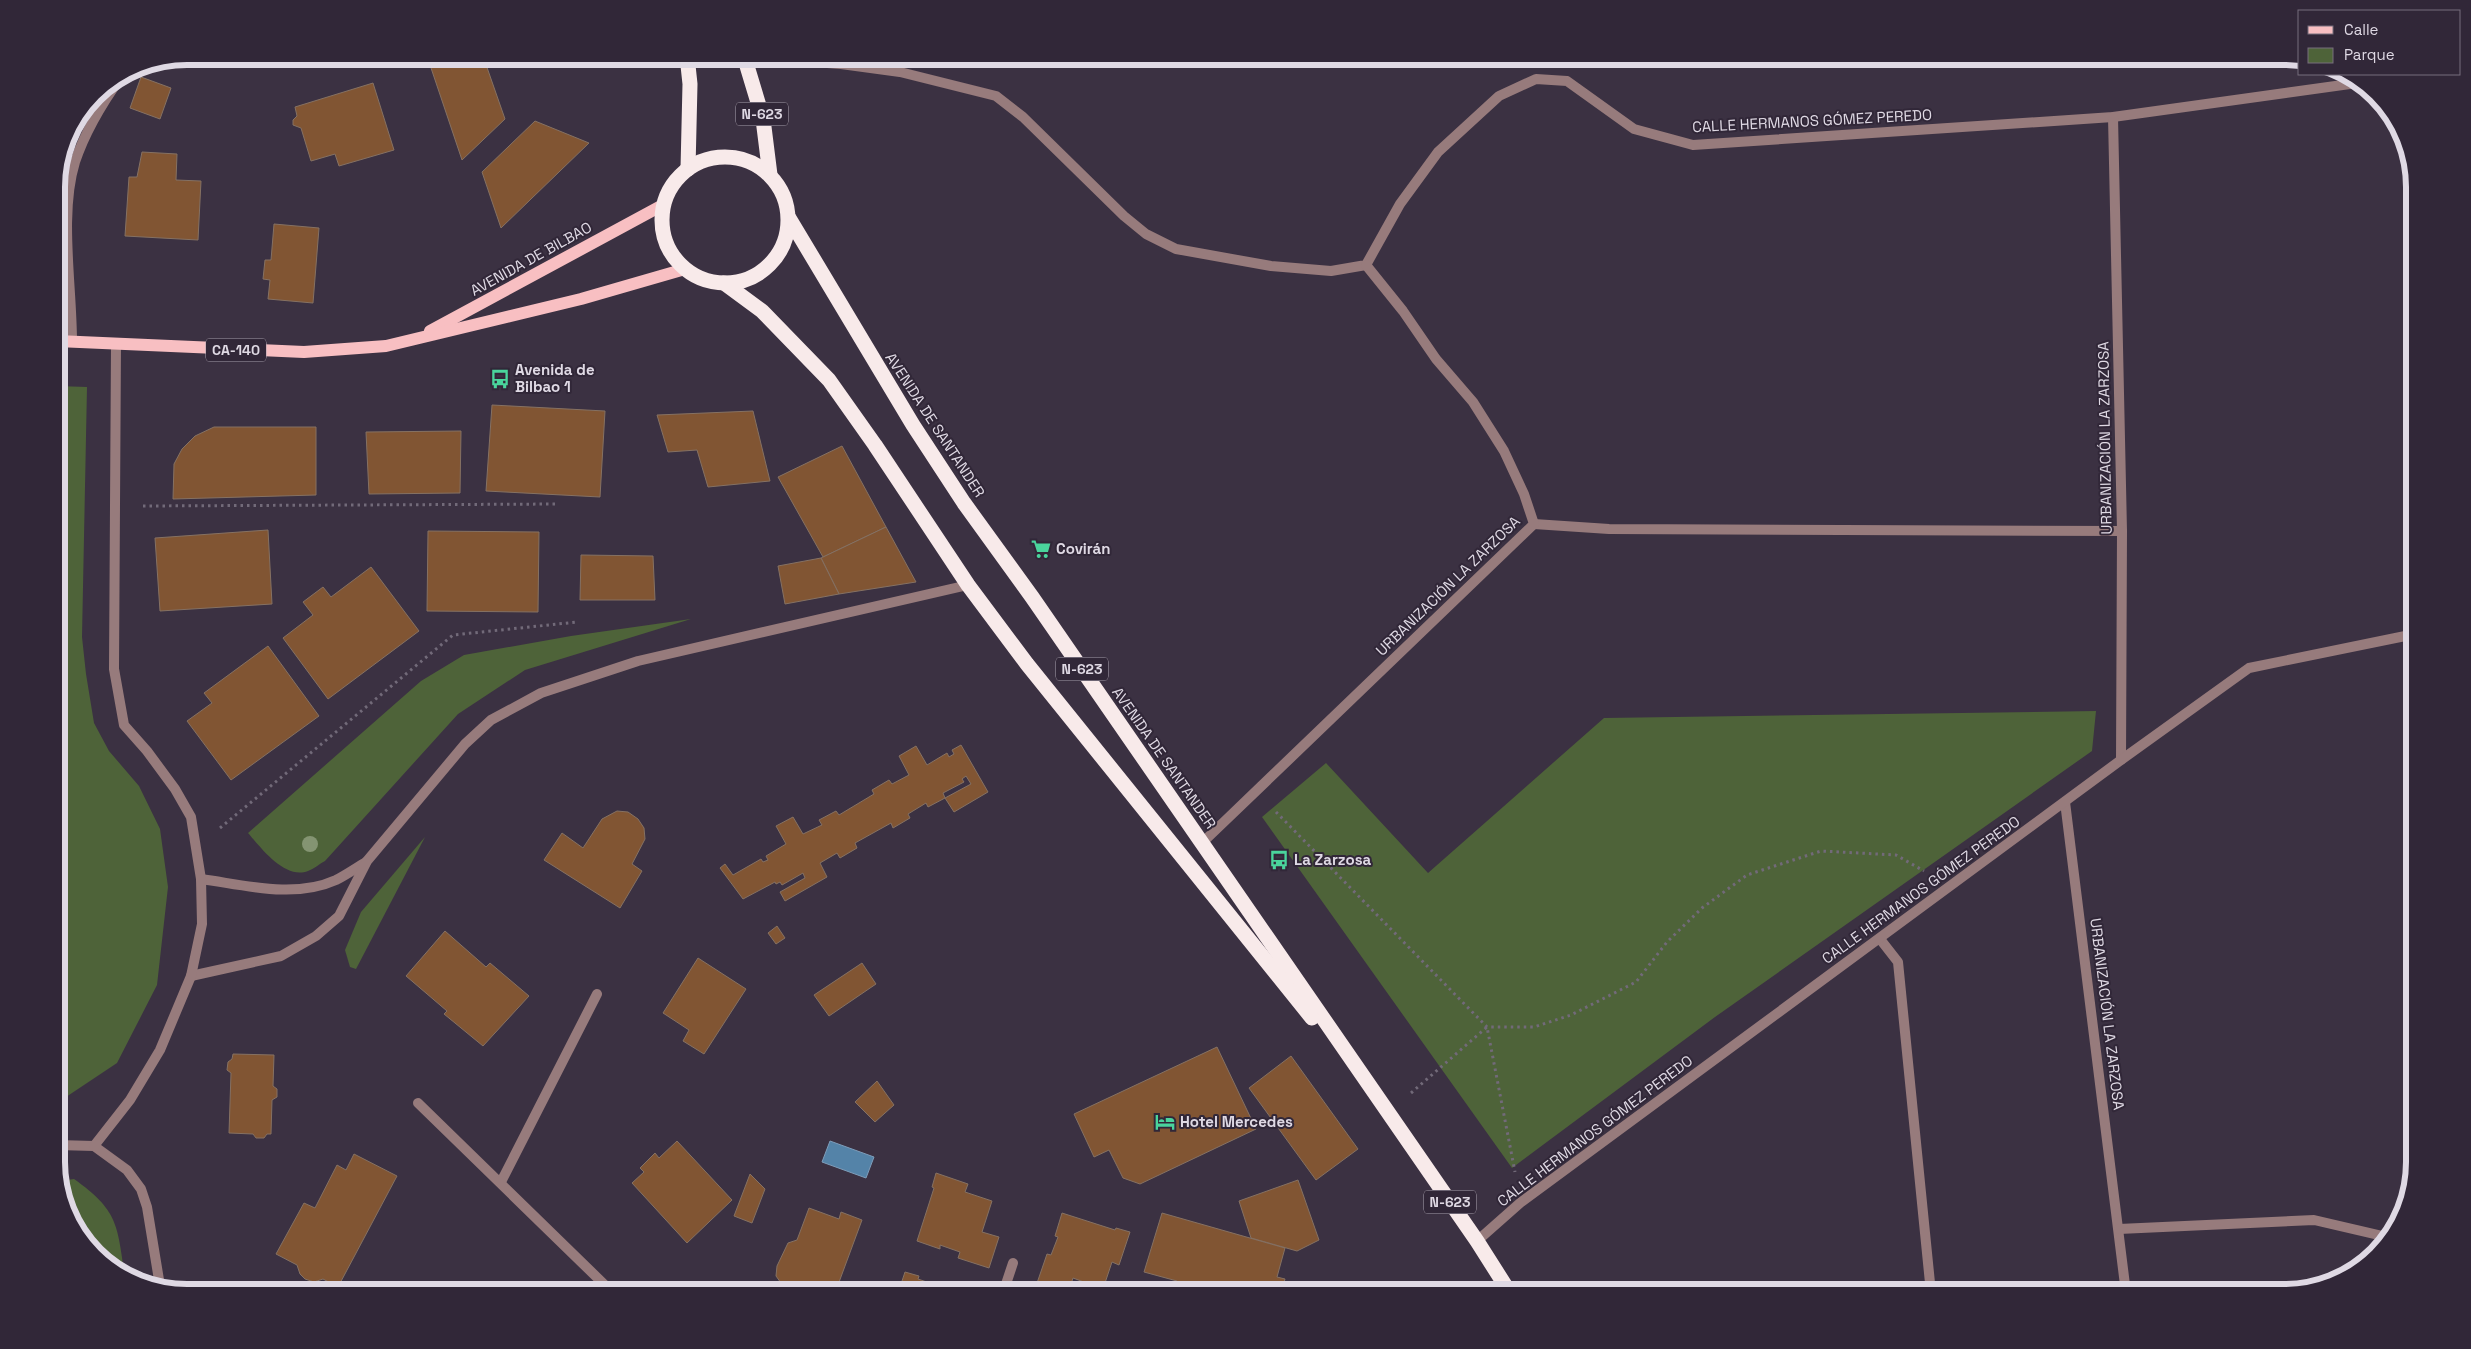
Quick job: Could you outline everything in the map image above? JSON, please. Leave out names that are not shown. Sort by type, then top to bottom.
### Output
[{"type":"highway","points":[[688,65],[690,84],[688,169]]},
{"type":"highway","name":"N-623","points":[[747,65],[763,119],[770,174]]},
{"type":"highway","name":"N-623","points":[[730,156],[749,160],[770,174],[783,193],[789,218],[781,250],[768,267],[749,279],[724,283],[706,281],[678,264],[666,246],[661,228],[661,206],[674,181],[696,162],[708,158],[730,156]]},
{"type":"highway","name":"AVENIDA DE SANTANDER","points":[[789,218],[912,425],[958,495],[1032,597],[1477,1241],[1504,1284]]},
{"type":"highway","name":"AVENIDA DE SANTANDER","points":[[724,283],[762,311],[829,380],[876,445],[968,585],[1027,664],[1388,1112]]},
{"type":"main road","name":"AVENIDA DE BILBAO","points":[[415,339],[661,206]]},
{"type":"main road","name":"AVENIDA DE BILBAO","points":[[65,342],[304,352],[386,346],[572,302],[685,269]]},
{"type":"street","points":[[848,65],[900,72],[996,96],[1023,117],[1124,216],[1146,234],[1176,249],[1271,266],[1331,271],[1366,265]]},
{"type":"street","name":"CALLE HERMANOS GÓMEZ PEREDO","points":[[1366,265],[1400,204],[1438,152],[1499,96],[1536,79],[1566,81],[1634,129],[1693,146],[2113,117],[2349,84]]},
{"type":"street","points":[[72,342],[67,206],[75,162],[86,135],[113,91]]},
{"type":"street","name":"URBANIZACIÓN LA ZARZOSA","points":[[2113,117],[2122,531],[2120,760]]},
{"type":"street","name":"URBANIZACIÓN LA ZARZOSA","points":[[1202,843],[1534,524],[1524,494],[1504,451],[1473,402],[1436,359],[1403,311],[1366,265]]},
{"type":"street","points":[[94,1146],[130,1100],[160,1050],[191,976],[202,924],[201,879],[191,817],[175,790],[147,751],[124,725],[114,669],[116,344]]},
{"type":"street","points":[[1534,524],[1619,530],[2122,531]]},
{"type":"street","points":[[191,976],[281,956],[316,936],[339,916],[367,861],[465,744],[491,720],[541,693],[638,661],[968,585]]},
{"type":"street","name":"CALLE HERMANOS GÓMEZ PEREDO","points":[[1477,1241],[1520,1202],[1880,939],[2120,760],[2249,668],[2406,636]]},
{"type":"street","name":"URBANIZACIÓN LA ZARZOSA","points":[[2065,802],[2125,1284]]},
{"type":"street","points":[[201,879],[270,889],[306,889],[336,880],[367,861]]},
{"type":"street","points":[[1880,939],[1898,962],[1930,1284]]},
{"type":"street","points":[[501,1182],[597,994]]},
{"type":"street","points":[[418,1103],[604,1284]]},
{"type":"street","points":[[65,1145],[94,1146],[127,1170],[141,1189],[147,1207],[159,1281]]},
{"type":"street","points":[[2119,1230],[2314,1220],[2381,1236]]},
{"type":"street","points":[[1006,1284],[1013,1263]]},
{"type":"path","points":[[115,506],[560,504]]},
{"type":"path","points":[[196,847],[453,636],[577,622]]},
{"type":"path","points":[[1255,791],[1487,1027],[1520,1202]]},
{"type":"path","points":[[1388,1112],[1487,1027],[1534,1028],[1570,1015],[1636,982],[1667,942],[1709,902],[1748,875],[1821,851],[1896,855],[1950,887]]},
{"type":"green space","points":[[65,386],[87,387],[82,637],[94,723],[109,751],[139,786],[160,829],[168,887],[157,985],[117,1063],[65,1098]]},
{"type":"green space","points":[[691,619],[525,670],[458,714],[325,861],[310,870],[299,873],[282,867],[248,833],[421,681],[464,655],[571,636]]},
{"type":"green space","points":[[2096,711],[2092,751],[1715,1017],[1512,1168],[1262,817],[1326,763],[1428,873],[1604,718]]},
{"type":"green space","points":[[425,837],[356,969],[350,967],[345,950],[361,912]]},
{"type":"green space","points":[[74,1179],[100,1200],[108,1210],[117,1231],[123,1265],[107,1254],[86,1230],[71,1201],[66,1180]]},
{"type":"water","points":[[830,1141],[874,1157],[866,1178],[822,1162]]},
{"type":"building","points":[[430,65],[486,65],[505,119],[462,160]]},
{"type":"building","points":[[141,77],[171,88],[160,119],[130,108]]},
{"type":"building","points":[[373,83],[394,150],[339,166],[335,154],[311,161],[301,128],[293,125],[293,120],[297,116],[295,107]]},
{"type":"building","points":[[535,121],[589,143],[501,228],[482,172]]},
{"type":"building","points":[[142,152],[177,154],[176,180],[201,181],[198,240],[125,236],[129,177],[137,177]]},
{"type":"building","points":[[274,224],[319,228],[313,303],[268,299],[270,280],[263,279],[265,260],[271,260]]},
{"type":"building","points":[[492,405],[605,411],[600,497],[486,491]]},
{"type":"building","points":[[753,411],[770,481],[708,487],[697,450],[668,452],[657,415]]},
{"type":"building","points":[[214,427],[316,427],[316,495],[173,499],[174,464],[182,449],[195,436]]},
{"type":"building","points":[[461,431],[460,493],[369,494],[366,432]]},
{"type":"building","points":[[842,446],[886,527],[823,557],[778,477]]},
{"type":"building","points":[[886,527],[916,582],[839,594],[821,558]]},
{"type":"building","points":[[268,530],[272,604],[160,611],[155,538]]},
{"type":"building","points":[[428,531],[539,532],[538,612],[427,611]]},
{"type":"building","points":[[581,555],[653,556],[655,600],[580,600]]},
{"type":"building","points":[[821,558],[839,594],[785,604],[778,566]]},
{"type":"building","points":[[371,567],[419,631],[328,699],[283,638],[313,615],[303,602],[323,587],[331,597]]},
{"type":"building","points":[[268,646],[319,716],[231,780],[187,721],[212,703],[204,693]]},
{"type":"building","points":[[961,745],[988,792],[954,812],[945,798],[928,807],[926,803],[908,814],[910,818],[893,828],[891,823],[855,843],[857,848],[840,858],[837,853],[820,863],[827,877],[785,901],[780,892],[805,878],[803,873],[782,885],[780,882],[776,884],[775,882],[743,899],[720,868],[725,864],[733,875],[761,859],[763,862],[768,860],[766,856],[786,844],[776,826],[793,817],[803,834],[822,825],[819,820],[836,811],[839,815],[874,794],[872,790],[889,780],[892,784],[909,775],[899,756],[916,746],[927,765],[947,753],[949,757],[954,754],[952,750]],"holes":[[[966,776],[971,784],[945,798],[943,793],[964,782],[962,779]]]},
{"type":"building","points":[[617,811],[628,812],[638,819],[644,828],[645,839],[632,864],[642,871],[620,908],[544,860],[562,833],[583,848],[602,819]]},
{"type":"building","points":[[777,926],[785,938],[776,944],[768,933]]},
{"type":"building","points":[[445,931],[486,967],[490,963],[529,996],[483,1046],[444,1014],[447,1011],[406,976]]},
{"type":"building","points":[[698,958],[746,989],[704,1054],[683,1041],[689,1030],[663,1013]]},
{"type":"building","points":[[862,963],[876,984],[829,1016],[814,995]]},
{"type":"building","name":"Hotel Mercedes","points":[[1217,1047],[1256,1129],[1140,1184],[1123,1178],[1109,1150],[1094,1157],[1074,1114]]},
{"type":"building","points":[[233,1054],[274,1055],[273,1086],[277,1089],[277,1097],[272,1100],[271,1134],[267,1134],[264,1138],[256,1138],[253,1134],[229,1133],[231,1073],[227,1070],[228,1062],[232,1059]]},
{"type":"building","points":[[1291,1056],[1358,1149],[1316,1180],[1249,1088]]},
{"type":"building","points":[[877,1081],[894,1105],[875,1122],[855,1102]]},
{"type":"building","points":[[677,1141],[732,1200],[687,1243],[632,1183],[644,1172],[640,1168],[655,1153],[659,1158]]},
{"type":"building","points":[[354,1154],[397,1176],[340,1284],[332,1284],[323,1279],[314,1282],[305,1279],[300,1274],[297,1265],[276,1254],[304,1203],[315,1208],[337,1165],[346,1170]]},
{"type":"building","points":[[936,1173],[968,1184],[965,1192],[992,1201],[982,1232],[999,1237],[989,1268],[958,1258],[960,1252],[940,1245],[940,1249],[917,1241],[934,1188],[932,1187]]},
{"type":"building","points":[[750,1174],[765,1189],[752,1223],[734,1216]]},
{"type":"building","points":[[1298,1180],[1319,1240],[1297,1251],[1251,1238],[1239,1201]]},
{"type":"building","points":[[809,1208],[839,1219],[841,1212],[862,1220],[838,1284],[781,1284],[776,1276],[777,1266],[788,1243],[797,1240]]},
{"type":"building","points":[[1062,1213],[1115,1230],[1116,1228],[1130,1232],[1119,1265],[1112,1262],[1105,1284],[1089,1284],[1073,1278],[1071,1284],[1037,1284],[1047,1254],[1051,1255],[1058,1237],[1055,1236]]},
{"type":"building","points":[[1162,1213],[1285,1248],[1277,1277],[1285,1279],[1284,1284],[1176,1284],[1177,1281],[1144,1272]]},
{"type":"building","points":[[905,1272],[919,1276],[918,1279],[932,1284],[901,1284]]},
{"type":"place","name":"Avenida de Bilbao 1","points":[[500,379]]},
{"type":"place","name":"Covirán","points":[[1041,549]]},
{"type":"place","name":"La Zarzosa","points":[[1279,860]]},
{"type":"place","name":"Hotel Mercedes","points":[[1165,1122]]}]
